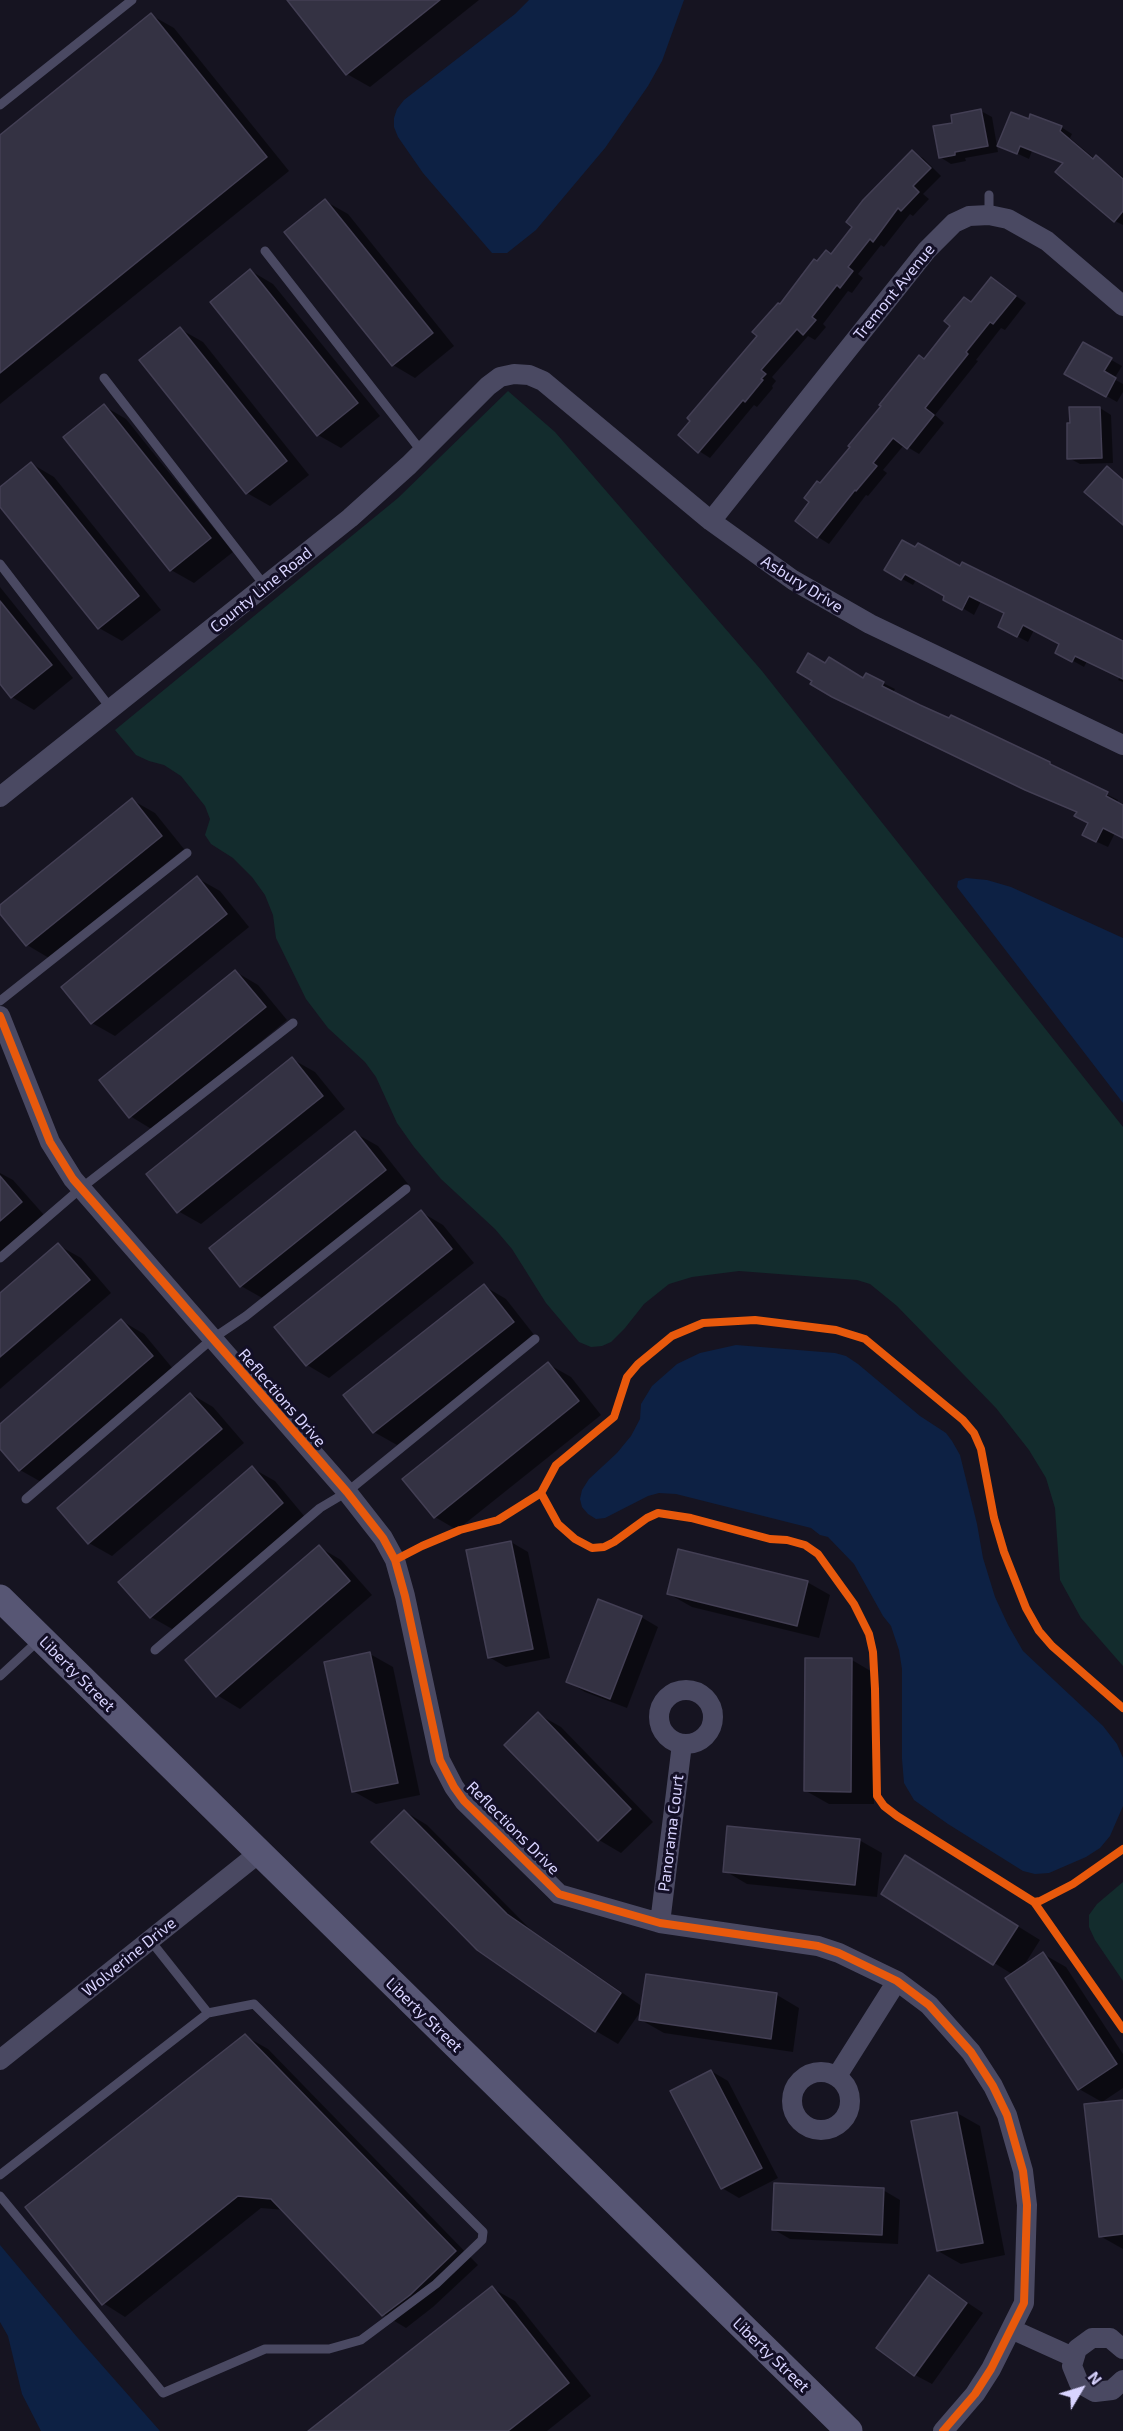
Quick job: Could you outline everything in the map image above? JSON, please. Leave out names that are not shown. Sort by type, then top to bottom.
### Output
[{"type":"street","name":"Tremont Avenue","points":[[711,521],[939,236],[954,223],[989,205],[1008,219],[1040,236],[1123,306]]},
{"type":"street","name":"Asbury Drive","points":[[514,374],[529,375],[543,381],[711,521],[793,580],[870,624],[1123,745]]},
{"type":"street","name":"County Line Road","points":[[0,797],[350,518],[422,452],[488,386],[500,377],[514,374]]},
{"type":"street","name":"Reflections Drive","points":[[0,1016],[51,1142],[80,1189],[347,1492],[383,1538],[395,1560],[440,1760],[464,1801],[559,1894],[660,1923],[818,1946],[860,1961],[897,1981],[929,2005],[971,2052],[993,2086],[1016,2141],[1023,2171],[1027,2205],[1024,2303],[991,2369],[975,2394],[943,2431]]},
{"type":"street","name":"Liberty Street","points":[[0,1598],[849,2431]]},
{"type":"street","name":"Panorama Court","points":[[660,1923],[682,1744]]},
{"type":"street","name":"Wolverine Drive","points":[[0,2060],[259,1853]]},
{"type":"street","points":[[837,2076],[897,1981]]},
{"type":"street","points":[[1011,2329],[1073,2357]]},
{"type":"street","points":[[1123,2349],[1110,2338],[1092,2338],[1077,2349],[1073,2357],[1074,2375],[1086,2388],[1104,2392],[1112,2390],[1123,2380]]},
{"type":"lane","points":[[0,105],[132,0]]},
{"type":"lane","points":[[265,251],[422,452]]},
{"type":"lane","points":[[104,378],[265,586]]},
{"type":"lane","points":[[0,564],[112,710]]},
{"type":"lane","points":[[0,1001],[187,853]]},
{"type":"lane","points":[[0,1258],[80,1189],[293,1023]]},
{"type":"lane","points":[[26,1499],[212,1339],[246,1316],[406,1189]]},
{"type":"lane","points":[[155,1650],[320,1508],[347,1492],[535,1339]]},
{"type":"lane","points":[[0,1676],[41,1639]]},
{"type":"lane","points":[[150,1940],[208,2013]]},
{"type":"lane","points":[[0,2175],[208,2013],[254,2004],[483,2232],[482,2240],[436,2284],[361,2340],[329,2349],[264,2349],[163,2393],[0,2196]]},
{"type":"green space","points":[[508,391],[555,432],[762,671],[1123,1127],[1123,1666],[1081,1618],[1060,1580],[1055,1508],[1046,1478],[1029,1450],[996,1408],[897,1306],[870,1284],[857,1280],[739,1271],[692,1277],[669,1284],[644,1304],[611,1342],[591,1347],[579,1342],[546,1303],[512,1249],[495,1229],[441,1179],[414,1147],[397,1123],[376,1077],[365,1062],[328,1028],[306,999],[276,938],[273,915],[265,895],[252,877],[233,858],[211,844],[205,835],[210,819],[205,806],[181,776],[164,765],[136,755],[115,730],[398,498]]},
{"type":"green space","points":[[1123,1882],[1123,1981],[1095,1940],[1089,1927],[1089,1915],[1097,1904]]},
{"type":"water","points":[[529,0],[684,0],[662,61],[648,86],[605,148],[536,230],[507,253],[492,253],[423,173],[398,137],[394,127],[394,118],[404,100],[515,14]]},
{"type":"water","points":[[966,878],[987,880],[1011,887],[1123,938],[1123,1103],[957,887],[958,881]]},
{"type":"water","points":[[736,1345],[835,1353],[846,1356],[920,1416],[946,1433],[952,1441],[960,1455],[983,1558],[995,1597],[1008,1625],[1023,1651],[1103,1726],[1117,1744],[1123,1758],[1123,1806],[1110,1836],[1100,1848],[1086,1857],[1049,1873],[1035,1874],[1023,1871],[914,1800],[904,1783],[902,1669],[899,1650],[891,1626],[854,1564],[828,1537],[820,1535],[811,1528],[676,1494],[659,1493],[648,1496],[605,1518],[596,1519],[582,1507],[580,1499],[582,1490],[589,1479],[617,1453],[631,1436],[640,1419],[641,1404],[652,1386],[677,1364],[700,1353]]},
{"type":"water","points":[[0,2245],[160,2431],[41,2431],[22,2394],[8,2336],[0,2322]]},
{"type":"building","points":[[287,0],[440,0],[346,75]]},
{"type":"building","points":[[151,13],[267,157],[0,373],[0,135]]},
{"type":"building","points":[[981,109],[988,146],[955,152],[955,155],[939,158],[933,126],[952,123],[951,115]]},
{"type":"building","points":[[1011,112],[1029,119],[1030,114],[1062,126],[1060,131],[1093,159],[1096,155],[1123,179],[1123,211],[1114,222],[1055,172],[1063,163],[1020,146],[1017,154],[997,146]]},
{"type":"building","points":[[912,150],[931,168],[913,186],[919,192],[901,211],[898,208],[873,242],[870,239],[848,267],[853,271],[840,288],[837,285],[812,317],[816,320],[803,335],[797,329],[761,370],[766,374],[761,379],[763,380],[698,453],[678,435],[690,421],[687,418],[757,336],[752,332],[778,303],[780,304],[814,259],[817,261],[826,250],[831,254],[852,227],[846,222],[863,200]]},
{"type":"building","points":[[325,199],[433,333],[392,366],[284,232]]},
{"type":"building","points":[[250,269],[358,403],[317,436],[210,302]]},
{"type":"building","points":[[991,277],[1016,296],[993,324],[990,322],[925,408],[934,415],[907,449],[893,438],[873,463],[877,466],[817,538],[795,521],[809,502],[804,498],[817,481],[820,483],[850,447],[848,446],[919,355],[924,359],[950,326],[944,321],[964,297],[971,302]]},
{"type":"building","points":[[180,327],[287,461],[246,494],[139,360]]},
{"type":"building","points":[[1083,342],[1112,358],[1104,371],[1116,378],[1106,397],[1064,374]]},
{"type":"building","points":[[104,404],[211,538],[170,571],[63,437]]},
{"type":"building","points":[[1069,407],[1100,407],[1102,458],[1067,459]]},
{"type":"building","points":[[31,462],[139,596],[98,629],[0,507],[0,487]]},
{"type":"building","points":[[1107,466],[1123,480],[1123,525],[1084,492]]},
{"type":"building","points":[[902,540],[915,547],[918,543],[960,566],[962,562],[1123,641],[1123,679],[1075,656],[1072,662],[1055,653],[1059,644],[1023,625],[1017,637],[998,627],[1004,613],[969,596],[962,610],[943,600],[944,596],[905,574],[901,580],[884,570]]},
{"type":"building","points":[[0,601],[52,665],[11,698],[0,684]]},
{"type":"building","points":[[808,653],[825,663],[829,657],[863,678],[866,673],[884,682],[882,686],[920,705],[949,718],[951,715],[1108,792],[1106,796],[1123,805],[1123,838],[1103,828],[1096,842],[1082,835],[1088,823],[1074,816],[1077,812],[1025,790],[832,697],[810,684],[812,681],[797,672]]},
{"type":"building","points":[[132,798],[162,836],[26,946],[0,914],[0,905]]},
{"type":"building","points":[[197,876],[227,914],[91,1024],[61,987]]},
{"type":"building","points":[[235,970],[266,1007],[129,1118],[99,1080]]},
{"type":"building","points":[[292,1057],[323,1096],[177,1213],[146,1174]]},
{"type":"building","points":[[355,1131],[386,1170],[240,1287],[209,1248]]},
{"type":"building","points":[[0,1176],[22,1202],[0,1221]]},
{"type":"building","points":[[421,1210],[452,1249],[306,1366],[274,1327]]},
{"type":"building","points":[[58,1243],[90,1280],[0,1357],[0,1293]]},
{"type":"building","points":[[484,1284],[514,1322],[373,1433],[343,1395]]},
{"type":"building","points":[[121,1319],[153,1356],[19,1471],[0,1449],[0,1424]]},
{"type":"building","points":[[548,1362],[579,1401],[434,1518],[402,1479]]},
{"type":"building","points":[[190,1393],[222,1429],[88,1544],[57,1508]]},
{"type":"building","points":[[252,1466],[283,1503],[150,1618],[118,1582]]},
{"type":"building","points":[[511,1541],[533,1649],[488,1658],[466,1550]]},
{"type":"building","points":[[319,1545],[350,1581],[216,1697],[185,1660]]},
{"type":"building","points":[[678,1549],[808,1581],[797,1626],[667,1594]]},
{"type":"building","points":[[598,1599],[642,1616],[610,1699],[566,1682]]},
{"type":"building","points":[[370,1652],[398,1783],[352,1792],[324,1662]]},
{"type":"building","points":[[805,1658],[852,1658],[851,1792],[804,1791]]},
{"type":"building","points":[[538,1712],[631,1809],[598,1841],[504,1745]]},
{"type":"building","points":[[404,1810],[507,1914],[621,1993],[595,2032],[477,1950],[371,1842]]},
{"type":"building","points":[[727,1826],[860,1839],[855,1885],[723,1872]]},
{"type":"building","points":[[905,1855],[1018,1926],[993,1965],[881,1894]]},
{"type":"building","points":[[1043,1952],[1117,2064],[1078,2090],[1005,1978]]},
{"type":"building","points":[[646,1974],[777,1993],[771,2039],[639,2020]]},
{"type":"building","points":[[245,2034],[456,2251],[410,2295],[382,2316],[271,2199],[238,2196],[102,2305],[25,2207]]},
{"type":"building","points":[[711,2070],[762,2168],[721,2189],[670,2091]]},
{"type":"building","points":[[1123,2100],[1123,2234],[1099,2237],[1084,2104]]},
{"type":"building","points":[[957,2112],[983,2243],[937,2251],[911,2121]]},
{"type":"building","points":[[774,2183],[884,2188],[882,2235],[772,2230]]},
{"type":"building","points":[[929,2275],[967,2303],[914,2376],[876,2348]]},
{"type":"building","points":[[492,2286],[569,2383],[508,2431],[308,2431]]},
{"type":"cycle path","points":[[0,1016],[50,1142],[73,1179],[347,1492],[383,1538],[395,1560],[405,1596],[440,1760],[464,1801],[559,1894],[660,1923],[818,1946],[839,1953],[897,1981],[929,2005],[971,2052],[993,2086],[1007,2115],[1023,2171],[1027,2205],[1024,2303],[991,2369],[975,2394],[943,2431]]},
{"type":"cycle path","points":[[395,1560],[460,1530],[498,1520],[541,1493],[556,1465],[614,1417],[627,1377],[638,1364],[672,1336],[703,1323],[755,1320],[836,1330],[865,1339],[963,1420],[974,1433],[981,1449],[994,1518],[1004,1552],[1026,1608],[1039,1631],[1052,1646],[1123,1708]]},
{"type":"cycle path","points":[[541,1493],[558,1524],[575,1539],[592,1548],[604,1547],[614,1542],[647,1518],[658,1513],[691,1518],[770,1539],[787,1540],[805,1545],[818,1554],[854,1604],[869,1634],[873,1652],[875,1689],[877,1796],[884,1806],[897,1816],[1034,1902],[1123,2029]]},
{"type":"cycle path","points":[[1034,1902],[1073,1884],[1123,1849]]}]
